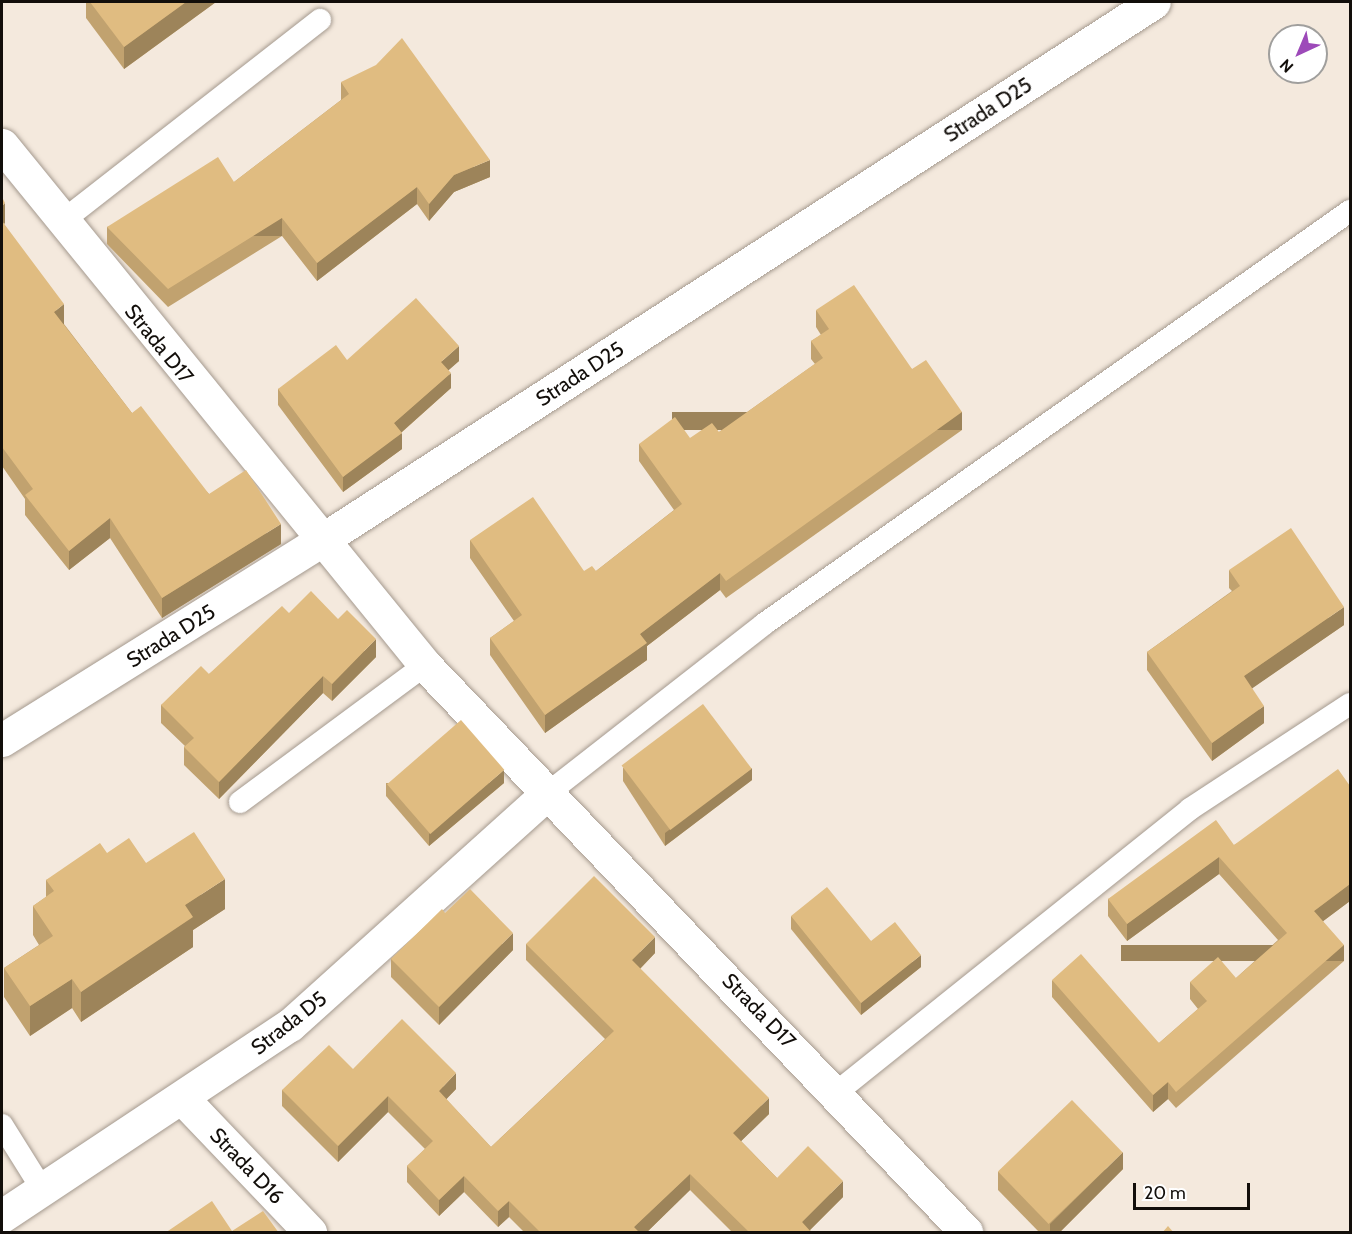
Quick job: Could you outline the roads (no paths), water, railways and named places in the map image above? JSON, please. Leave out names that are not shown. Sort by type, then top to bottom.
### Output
[{"type":"street","name":"Strada D25","points":[[2,740],[319,542],[1154,2]]},
{"type":"street","name":"Strada D17","points":[[2,145],[60,223],[319,542],[425,665],[837,1092],[966,1233]]},
{"type":"street","name":"Strada D5","points":[[2,1216],[183,1099],[290,1025],[548,793]]},
{"type":"street","name":"Strada D16","points":[[183,1099],[310,1233]]},
{"type":"lane","points":[[60,223],[320,20]]},
{"type":"lane","points":[[548,793],[764,624],[1350,211]]},
{"type":"lane","points":[[240,802],[425,665]]},
{"type":"lane","points":[[837,1092],[1190,809],[1350,704]]},
{"type":"lane","points":[[2,1125],[42,1189]]}]
